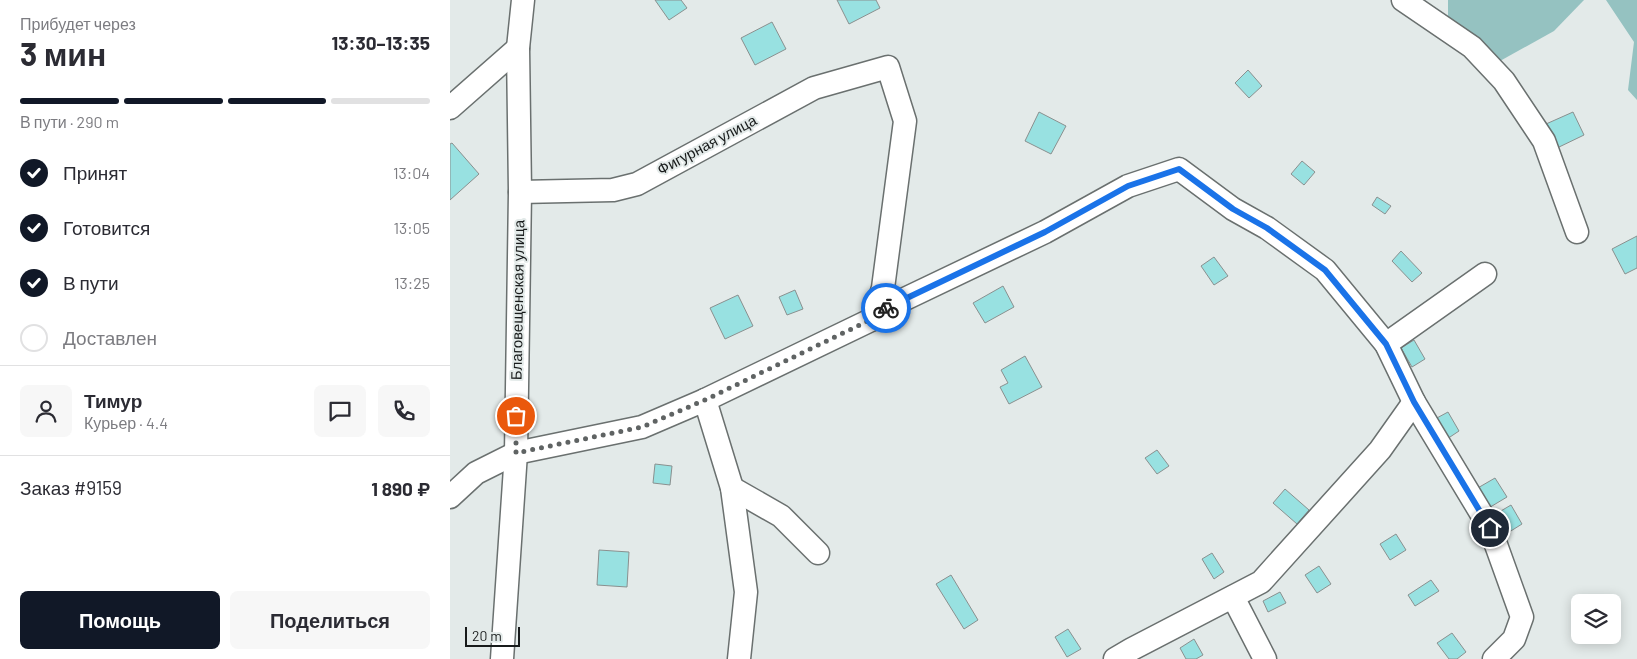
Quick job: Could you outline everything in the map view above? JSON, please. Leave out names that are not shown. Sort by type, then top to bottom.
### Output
[{"type":"street","name":"Благовещенская улица","points":[[502,659],[516,453],[520,192],[518,48],[523,0]]},
{"type":"street","points":[[1403,0],[1472,47],[1504,81],[1544,141],[1577,232]]},
{"type":"street","points":[[450,108],[518,48]]},
{"type":"street","name":"Фигурная улица","points":[[520,192],[612,190],[637,184],[814,88],[888,67],[905,121],[883,288],[872,319]]},
{"type":"street","points":[[450,497],[476,472],[516,453],[642,427],[705,400],[872,319],[886,308],[1045,232],[1128,186],[1179,169],[1233,209],[1267,228],[1325,270],[1386,344],[1414,402],[1490,528],[1522,616],[1514,639],[1494,659]]},
{"type":"street","points":[[1386,344],[1485,274]]},
{"type":"street","points":[[705,400],[732,488],[746,592],[739,659]]},
{"type":"street","points":[[1115,659],[1262,582],[1380,450],[1414,402]]},
{"type":"street","points":[[732,488],[781,516],[818,553]]},
{"type":"street","points":[[1233,597],[1265,659]]},
{"type":"shaded area","points":[[1448,0],[1584,0],[1554,31],[1482,71],[1448,20]]},
{"type":"shaded area","points":[[1606,0],[1637,0],[1637,100],[1628,90],[1634,42]]},
{"type":"building","points":[[655,0],[681,0],[687,8],[669,20]]},
{"type":"building","points":[[837,0],[876,0],[880,8],[849,24]]},
{"type":"building","points":[[772,22],[786,49],[755,65],[741,38]]},
{"type":"building","points":[[1248,70],[1262,86],[1249,98],[1235,83]]},
{"type":"building","points":[[1039,112],[1066,126],[1051,154],[1025,141]]},
{"type":"building","points":[[1573,112],[1584,135],[1557,148],[1546,124]]},
{"type":"building","points":[[452,143],[479,174],[450,200],[450,144]]},
{"type":"building","points":[[1302,161],[1315,172],[1304,185],[1291,174]]},
{"type":"building","points":[[1377,197],[1391,206],[1385,214],[1372,205]]},
{"type":"building","points":[[1637,236],[1637,268],[1625,274],[1612,249]]},
{"type":"building","points":[[1401,251],[1422,273],[1412,282],[1392,261]]},
{"type":"building","points":[[1214,257],[1228,276],[1214,285],[1201,266]]},
{"type":"building","points":[[1003,286],[1014,307],[985,323],[973,303]]},
{"type":"building","points":[[795,290],[803,309],[787,315],[779,297]]},
{"type":"building","points":[[738,295],[753,326],[725,339],[710,308]]},
{"type":"building","points":[[1414,340],[1425,359],[1412,367],[1401,348]]},
{"type":"building","points":[[1025,356],[1042,387],[1009,404],[1000,387],[1008,383],[1001,370]]},
{"type":"building","points":[[1448,412],[1459,431],[1447,439],[1435,419]]},
{"type":"building","points":[[1157,450],[1169,466],[1157,474],[1145,458]]},
{"type":"building","points":[[655,464],[672,466],[670,485],[653,483]]},
{"type":"building","points":[[1495,478],[1507,497],[1487,509],[1476,489]]},
{"type":"building","points":[[1285,489],[1309,510],[1297,524],[1273,503]]},
{"type":"building","points":[[1511,505],[1522,524],[1506,534],[1494,515]]},
{"type":"building","points":[[1396,534],[1406,550],[1390,560],[1380,544]]},
{"type":"building","points":[[599,550],[629,552],[627,587],[597,585]]},
{"type":"building","points":[[1212,553],[1224,572],[1214,579],[1202,559]]},
{"type":"building","points":[[1319,566],[1331,584],[1317,593],[1305,575]]},
{"type":"building","points":[[951,575],[978,620],[964,629],[936,584]]},
{"type":"building","points":[[1431,580],[1439,591],[1415,606],[1408,595]]},
{"type":"building","points":[[1280,592],[1286,603],[1268,612],[1263,601]]},
{"type":"building","points":[[1068,629],[1081,649],[1067,657],[1055,637]]},
{"type":"building","points":[[1452,633],[1466,652],[1457,659],[1449,659],[1437,643]]},
{"type":"building","points":[[1194,639],[1203,655],[1196,659],[1186,659],[1180,648]]},
{"type":"way so far","points":[[516,416],[516,453],[642,427],[705,400],[872,319],[886,308]]},
{"type":"route","points":[[886,308],[1045,232],[1128,186],[1179,169],[1233,209],[1267,228],[1325,270],[1386,344],[1414,402],[1490,528]]}]
